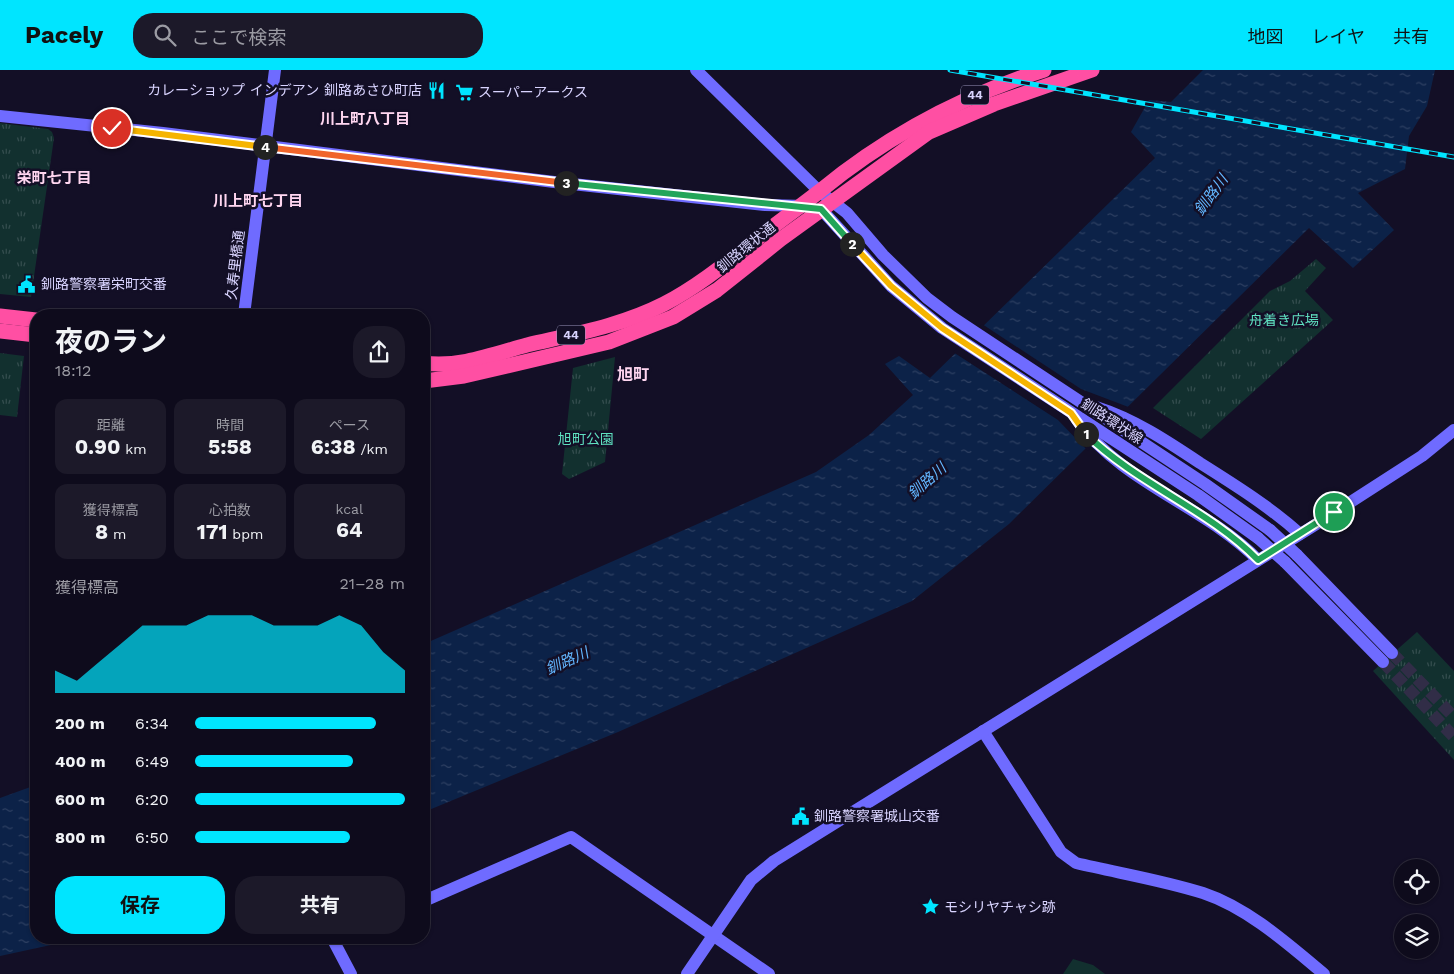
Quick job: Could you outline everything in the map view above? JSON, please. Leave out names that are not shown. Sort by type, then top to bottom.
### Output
[{"type":"highway","name":"釧路環状通","points":[[430,363],[445,364],[466,360],[626,321],[664,304],[708,277],[879,147],[919,123],[983,91],[1044,70]]},
{"type":"highway","name":"釧路環状通","points":[[430,379],[464,376],[609,342],[673,317],[717,290],[827,205],[929,132],[994,104],[1092,70]]},
{"type":"highway","points":[[0,316],[30,319]]},
{"type":"highway","points":[[0,331],[30,334]]},
{"type":"street","name":"久寿里橋通","points":[[245,309],[275,70]]},
{"type":"street","points":[[0,116],[554,182],[765,205],[827,205],[820,191],[696,70]]},
{"type":"street","name":"釧路環状線","points":[[827,205],[883,255],[927,298],[952,317],[1205,484],[1270,530],[1297,554],[1392,653]]},
{"type":"street","name":"釧路環状線","points":[[827,205],[891,286],[942,328],[1198,495],[1258,538],[1285,562],[1383,662]]},
{"type":"street","points":[[1081,402],[1137,424],[1250,495],[1300,534]]},
{"type":"street","points":[[1071,413],[1087,434],[1106,453],[1231,537],[1258,560]]},
{"type":"street","points":[[687,974],[752,880],[763,869],[1300,534],[1422,456],[1454,430]]},
{"type":"street","points":[[983,731],[1061,852],[1076,863],[1203,893],[1248,916],[1324,974]]},
{"type":"street","points":[[430,898],[571,837],[769,974]]},
{"type":"street","points":[[338,944],[351,974]]},
{"type":"green space","points":[[0,123],[48,129],[52,132],[54,138],[31,297],[0,294]]},
{"type":"green space","name":"舟着き広場","points":[[1316,259],[1326,268],[1305,291],[1333,320],[1201,439],[1153,408],[1270,291],[1290,281]]},
{"type":"green space","points":[[0,353],[24,356],[17,417],[0,415]]},
{"type":"green space","name":"旭町公園","points":[[615,357],[605,462],[569,479],[562,474],[573,368]]},
{"type":"green space","points":[[1417,632],[1454,671],[1454,760],[1373,671]]},
{"type":"green space","points":[[1073,959],[1093,965],[1105,974],[1063,974]]},
{"type":"water","name":"釧路川","points":[[1203,70],[1435,70],[1427,106],[1409,136],[1405,169],[1358,193],[1394,230],[1353,268],[1309,228],[1009,524],[912,601],[618,732],[430,810],[430,641],[816,472],[869,435],[913,395],[885,364],[899,356],[930,378],[1155,158],[1131,132],[1149,100],[1171,102]]},
{"type":"water","points":[[30,787],[30,944],[55,944],[0,956],[0,798]]},
{"type":"pier","points":[[982,324],[1081,389],[1131,408],[1088,451],[1058,420],[953,352]]},
{"type":"tunnel","points":[[1392,653],[1454,717]]},
{"type":"tunnel","points":[[1383,662],[1454,737]]},
{"type":"railway","points":[[950,70],[1454,157]]},
{"type":"place","name":"カレーショップ インデアン 釧路あさひ町店","points":[[436,90]]},
{"type":"place","name":"スーパーアークス","points":[[464,92]]},
{"type":"place","name":"釧路警察署栄町交番","points":[[27,284]]},
{"type":"place","name":"釧路警察署城山交番","points":[[800,816]]},
{"type":"place","name":"モシリヤチャシ跡","points":[[930,907]]},
{"type":"district","name":"川上町八丁目","points":[[365,119]]},
{"type":"district","name":"栄町七丁目","points":[[54,178]]},
{"type":"district","name":"川上町七丁目","points":[[258,201]]},
{"type":"district","name":"旭町","points":[[633,374]]},
{"type":"route","points":[[112,128],[554,182],[765,205],[802,206],[821,209],[891,286],[942,328],[1071,413],[1087,434],[1106,453],[1231,537],[1249,550],[1258,560],[1334,512]]}]
